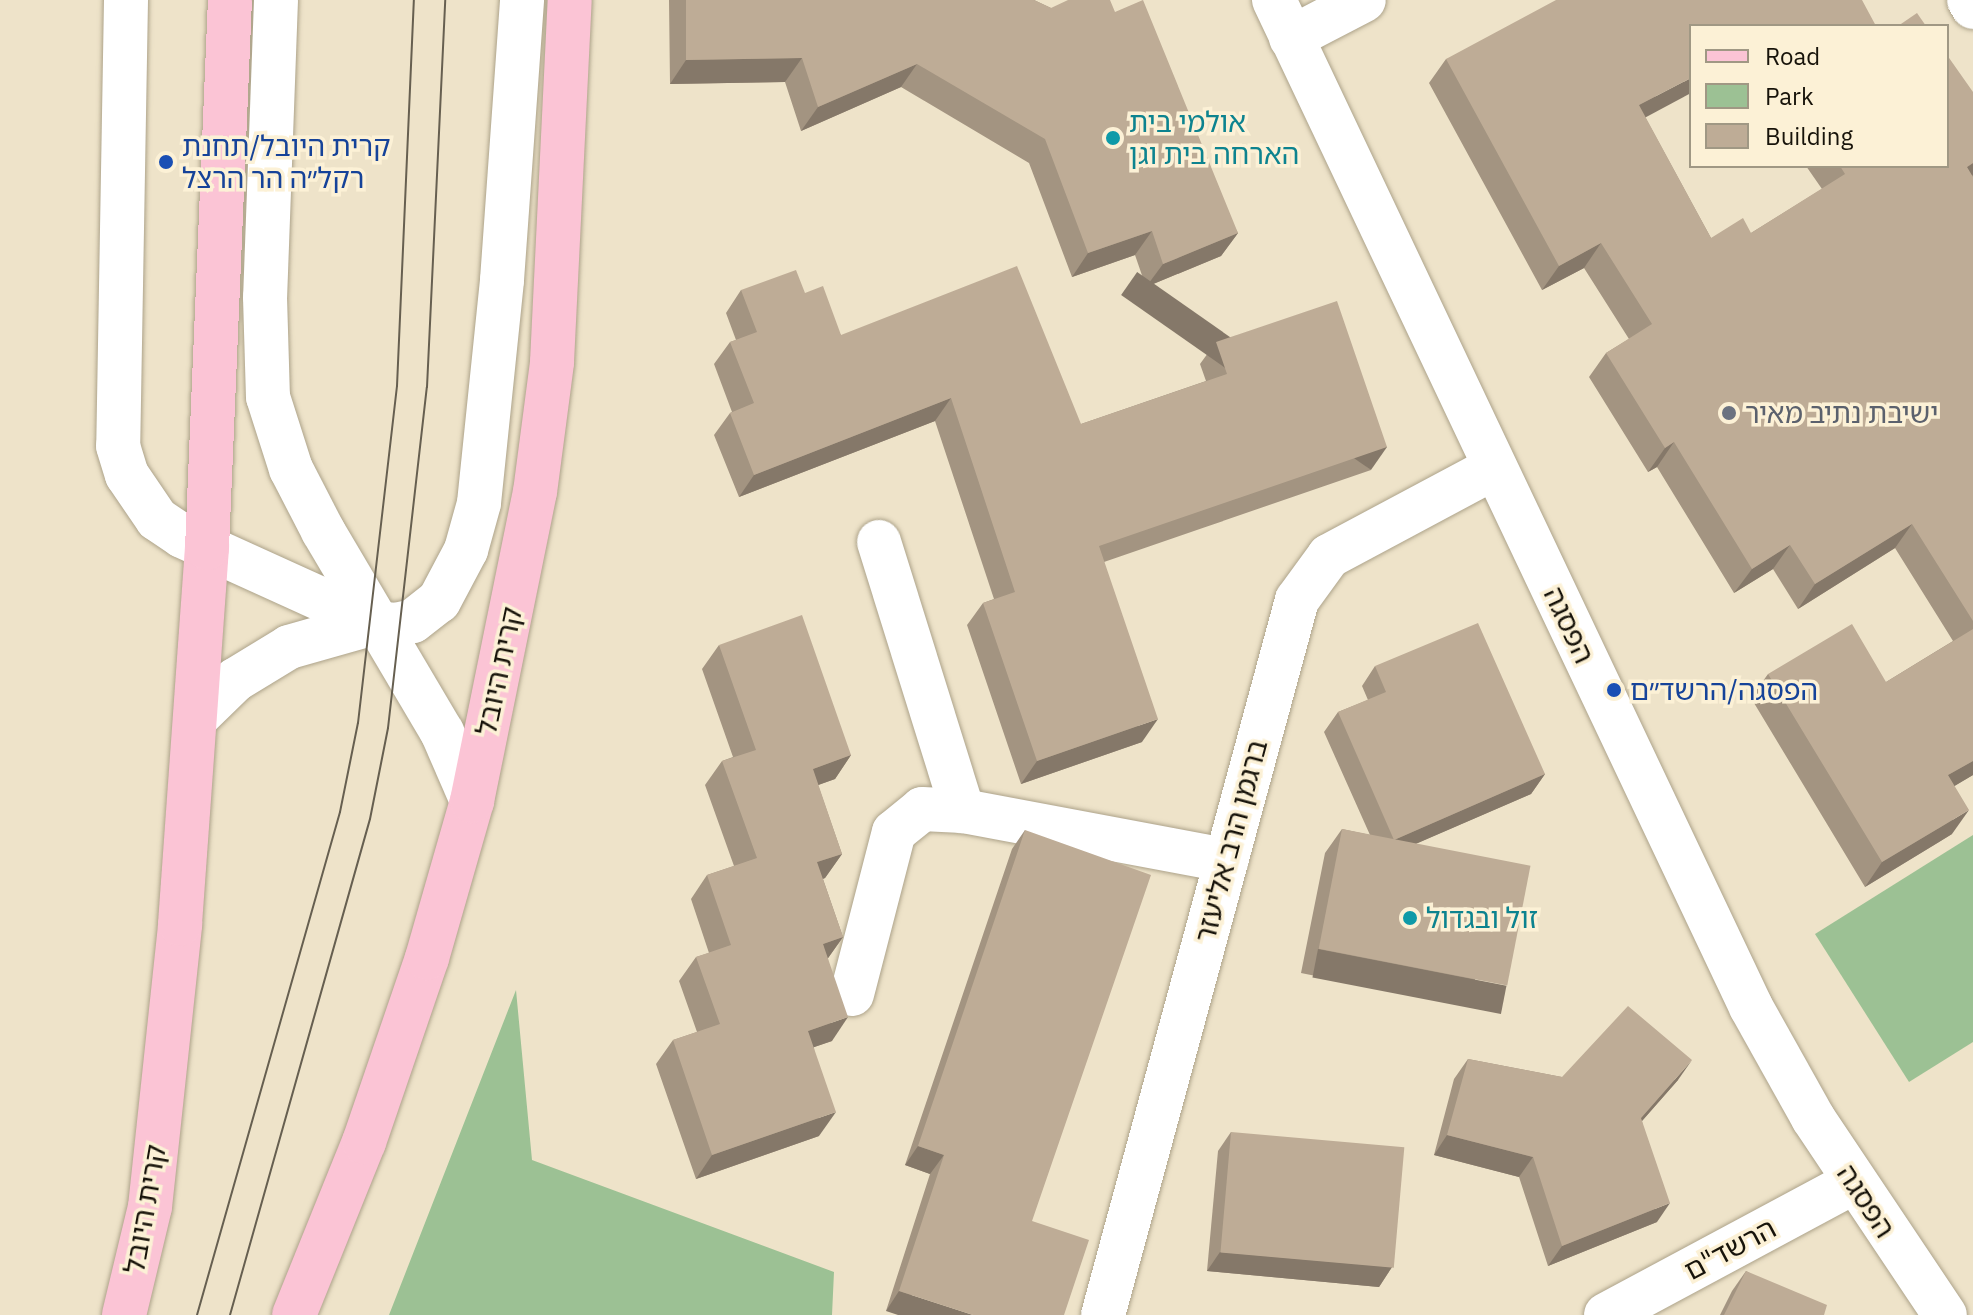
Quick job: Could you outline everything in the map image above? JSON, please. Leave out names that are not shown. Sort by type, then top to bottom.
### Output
[{"type":"main road","name":"קרית היובל","points":[[124,1315],[155,1161],[195,719],[207,548],[230,0]]},
{"type":"main road","name":"קרית היובל","points":[[294,1315],[364,1142],[427,958],[472,801],[535,492],[552,362],[570,0]]},
{"type":"street","points":[[126,0],[118,446],[127,475],[157,519],[207,548],[374,623]]},
{"type":"street","points":[[276,0],[265,297],[268,397],[291,469],[374,623],[442,732],[472,801]]},
{"type":"street","points":[[195,719],[235,680],[289,647],[374,623],[413,621],[430,610],[455,574],[473,526],[501,296],[522,0]]},
{"type":"street","points":[[1282,19],[1364,0]]},
{"type":"street","points":[[1969,0],[1973,7]]},
{"type":"street","name":"הפסגה","points":[[1282,19],[1751,1007],[1854,1182],[1945,1315]]},
{"type":"street","name":"ברגמן הרב אליעזר","points":[[1103,1315],[1297,600],[1329,556],[1494,468]]},
{"type":"street","points":[[879,542],[963,811]]},
{"type":"street","points":[[852,994],[894,832],[922,809],[963,811],[1226,860]]},
{"type":"street","name":"הרשד\"ם","points":[[1606,1315],[1854,1182]]},
{"type":"green space","points":[[1973,835],[1973,1042],[1909,1082],[1815,934]]},
{"type":"green space","points":[[516,990],[532,1160],[834,1272],[832,1315],[389,1315]]},
{"type":"building","name":"אולמי בית הארחה בית וגן","points":[[686,0],[1034,0],[1051,8],[1068,0],[1110,0],[1115,12],[1143,0],[1238,233],[1163,264],[1152,231],[1088,253],[1045,139],[917,64],[818,107],[802,58],[686,60]]},
{"type":"building","points":[[1556,0],[1862,0],[1875,24],[1689,24],[1689,79],[1639,105],[1711,238],[1743,218],[1751,233],[1845,174],[1841,168],[1949,168],[1949,58],[1973,92],[1973,163],[1967,167],[1973,177],[1973,621],[1912,524],[1815,584],[1790,545],[1752,569],[1674,442],[1665,448],[1606,353],[1652,324],[1601,243],[1559,266],[1446,59]]},
{"type":"building","points":[[1917,13],[1925,24],[1901,24]]},
{"type":"building","points":[[1017,266],[1081,424],[1227,374],[1216,342],[1337,301],[1387,447],[1099,546],[1158,719],[1037,761],[983,603],[1015,592],[951,398],[754,475],[730,413],[754,403],[730,342],[757,332],[741,290],[796,270],[805,293],[823,286],[841,335]]},
{"type":"building","points":[[802,615],[851,755],[813,769],[842,854],[817,862],[843,937],[823,944],[848,1017],[808,1031],[836,1112],[712,1155],[673,1040],[720,1024],[696,957],[731,945],[707,875],[757,858],[722,761],[756,750],[719,645]]},
{"type":"building","points":[[1478,623],[1545,774],[1394,840],[1338,712],[1386,692],[1375,666]]},
{"type":"building","points":[[1852,624],[1886,682],[1973,629],[1973,761],[1948,775],[1969,810],[1882,862],[1768,674]]},
{"type":"building","name":"זול ובגדול","points":[[1342,829],[1530,866],[1507,985],[1319,949]]},
{"type":"building","points":[[1025,830],[1151,875],[1032,1221],[1089,1240],[1064,1315],[973,1315],[899,1291],[944,1155],[918,1146]]},
{"type":"building","points":[[1628,1006],[1692,1060],[1641,1118],[1670,1203],[1562,1246],[1533,1157],[1447,1135],[1468,1059],[1562,1077]]},
{"type":"building","points":[[1231,1132],[1404,1147],[1394,1268],[1220,1253]]},
{"type":"building","points":[[1746,1271],[1827,1305],[1824,1315],[1724,1315]]},
{"type":"tram line","points":[[197,1315],[340,812],[358,723],[397,386],[414,0]]},
{"type":"tram line","points":[[230,1315],[370,819],[388,728],[427,387],[445,0]]},
{"type":"place","name":"אולמי בית הארחה בית וגן","points":[[1113,138]]},
{"type":"place","name":"קרית היובל/תחנת רקל״ה הר הרצל","points":[[166,162]]},
{"type":"place","name":"ישיבת נתיב מאיר","points":[[1729,413]]},
{"type":"place","name":"הפסגה/הרשד״ם","points":[[1614,690]]},
{"type":"place","name":"זול ובגדול","points":[[1410,918]]}]
